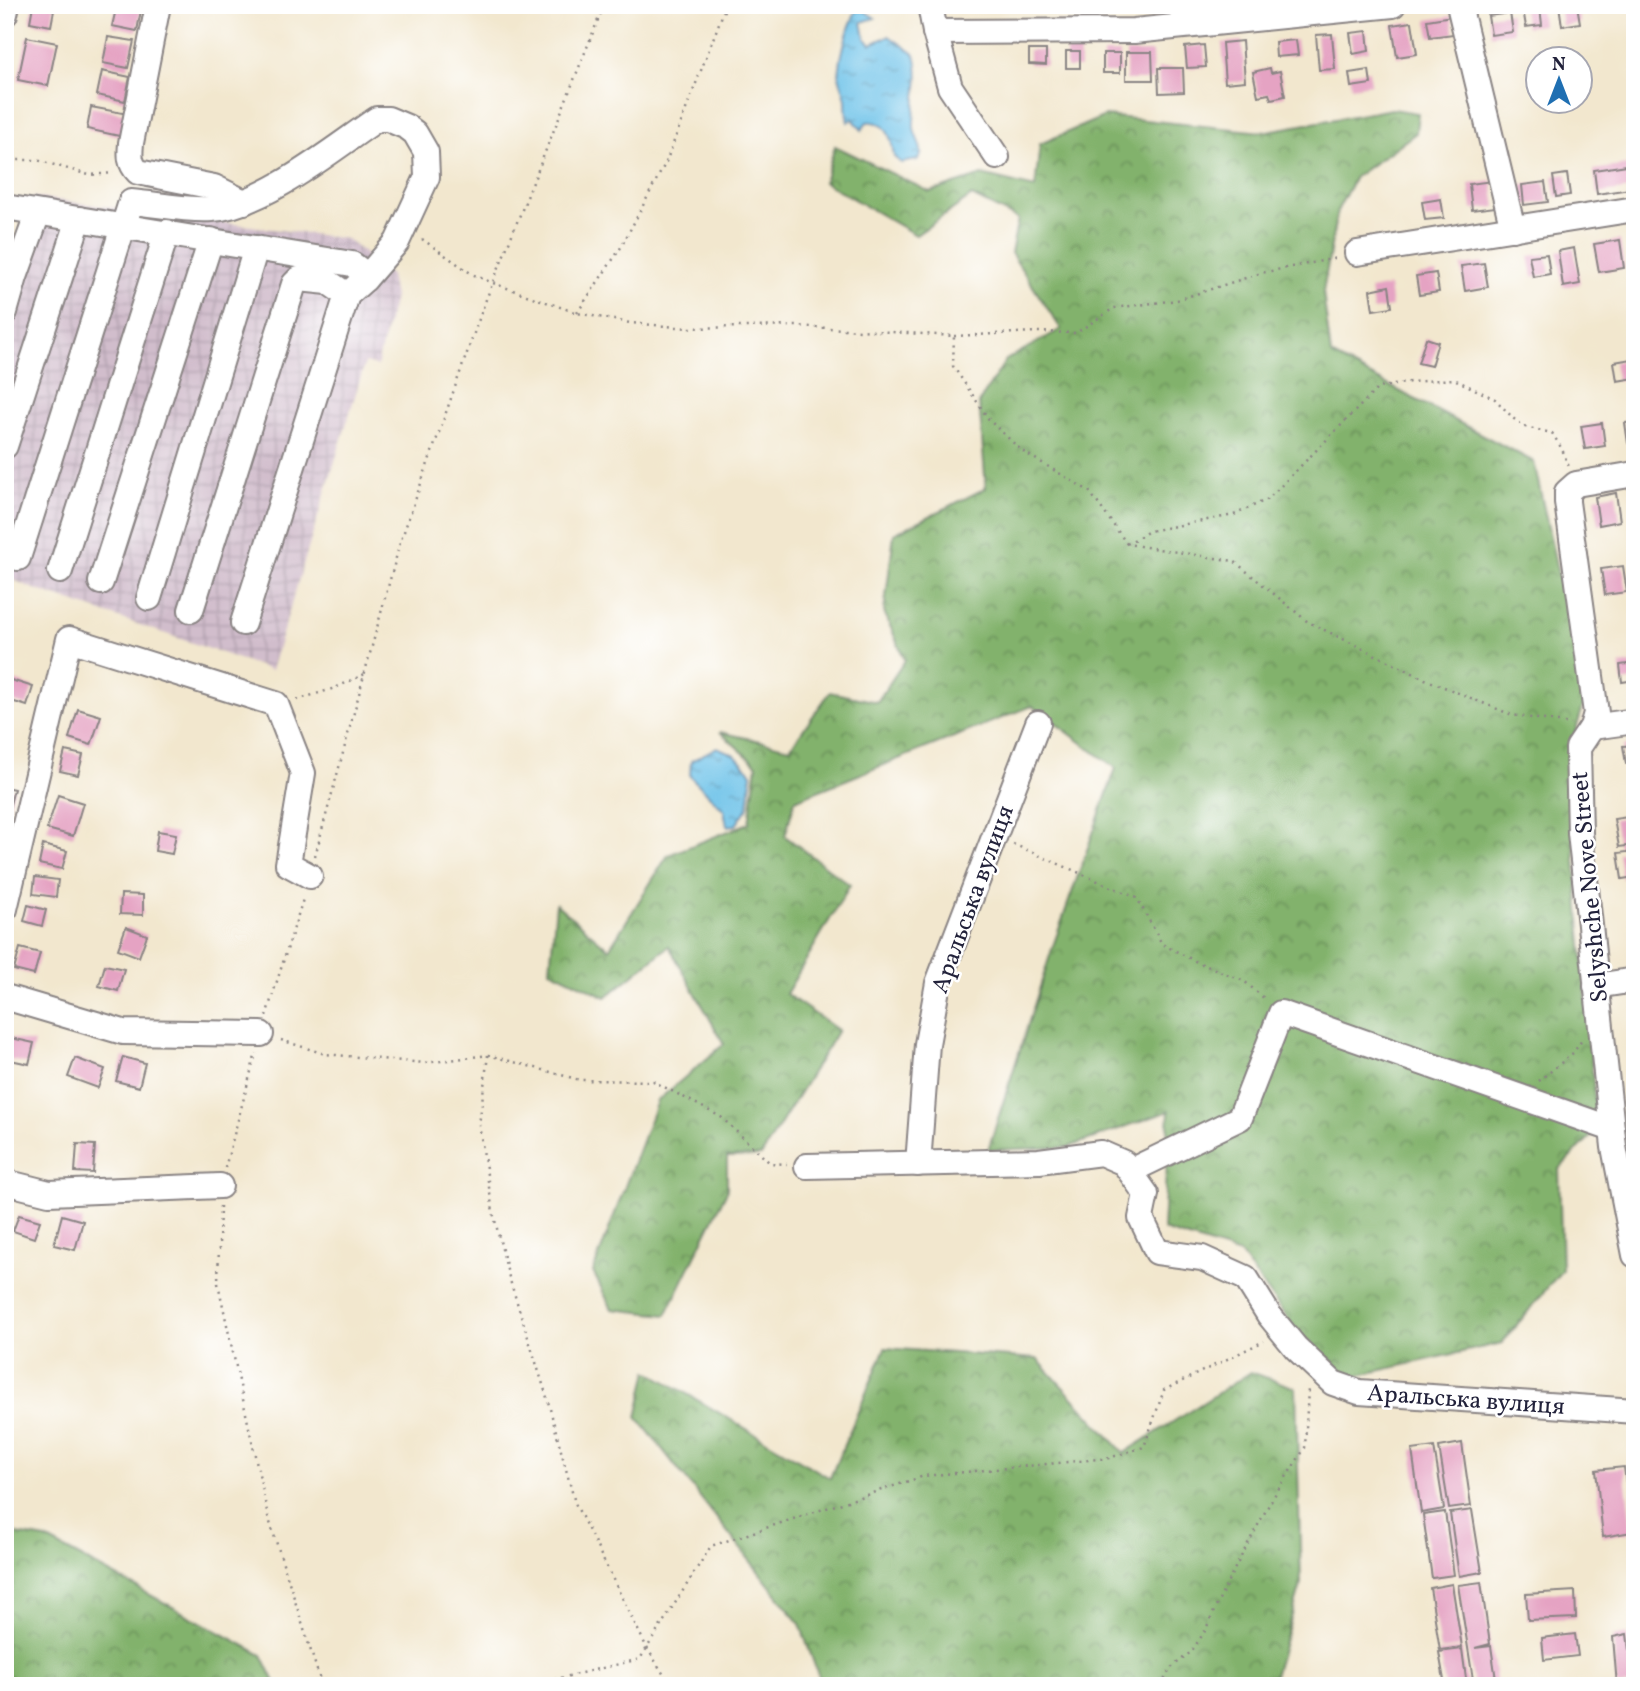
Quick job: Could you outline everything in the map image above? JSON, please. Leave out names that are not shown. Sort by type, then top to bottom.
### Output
[{"type":"street","points":[[5,14],[7,5]]},
{"type":"street","points":[[158,5],[131,143],[132,165],[138,173],[214,187],[244,202]]},
{"type":"street","points":[[930,5],[950,88],[998,157]]},
{"type":"street","points":[[935,32],[1134,31],[1393,5]]},
{"type":"street","points":[[1459,5],[1513,229]]},
{"type":"street","points":[[18,558],[131,202],[212,209],[244,202],[288,180],[377,119],[388,119],[407,127],[415,134],[426,152],[427,177],[397,242],[356,287]]},
{"type":"street","points":[[5,207],[352,264],[360,270],[243,623]]},
{"type":"street","points":[[1357,253],[1635,209]]},
{"type":"street","points":[[5,312],[10,273],[38,213]]},
{"type":"street","points":[[5,446],[79,219]]},
{"type":"street","points":[[60,571],[167,232]]},
{"type":"street","points":[[101,582],[211,240]]},
{"type":"street","points":[[149,598],[256,248]]},
{"type":"street","points":[[191,610],[294,284],[299,279],[356,287]]},
{"type":"street","points":[[1576,484],[1635,474]]},
{"type":"street","name":"Selyshche Nove Street","points":[[1576,484],[1567,492],[1567,502],[1596,713],[1592,727],[1578,748],[1580,833],[1599,1014],[1635,1255]]},
{"type":"street","points":[[5,909],[69,639],[276,704],[303,773],[288,864],[310,876]]},
{"type":"street","points":[[1592,727],[1635,721]]},
{"type":"street","name":"Аральська вулиця","points":[[918,1164],[927,1044],[938,983],[1038,723]]},
{"type":"street","points":[[1596,986],[1635,980]]},
{"type":"street","points":[[5,997],[123,1032],[261,1034]]},
{"type":"street","points":[[807,1166],[1039,1161],[1101,1153],[1124,1163],[1130,1171],[1240,1118],[1281,1013],[1520,1097],[1620,1144]]},
{"type":"street","name":"Аральська вулиця","points":[[1130,1171],[1146,1194],[1141,1218],[1157,1252],[1202,1258],[1246,1278],[1283,1332],[1305,1357],[1333,1382],[1359,1392],[1635,1411]]},
{"type":"street","points":[[5,1182],[49,1193],[220,1186]]},
{"type":"path","points":[[322,1686],[268,1516],[218,1283],[220,1186],[261,1034],[310,876],[400,543],[494,283],[604,5]]},
{"type":"path","points":[[577,313],[620,249],[666,162],[726,5]]},
{"type":"path","points":[[5,157],[10,160],[37,160],[89,176],[138,173]]},
{"type":"path","points":[[403,229],[472,274],[577,313],[630,323],[689,328],[797,326],[954,335],[1076,332],[1114,308],[1177,300],[1261,273],[1357,253]]},
{"type":"path","points":[[954,335],[953,366],[990,421],[1023,451],[1088,491],[1127,544],[1234,561],[1308,622],[1427,680],[1512,715],[1592,727]]},
{"type":"path","points":[[1127,544],[1149,531],[1234,515],[1268,499],[1378,388],[1410,382],[1454,379],[1495,399],[1525,427],[1552,433],[1562,449],[1576,484]]},
{"type":"path","points":[[276,704],[304,699],[365,674]]},
{"type":"path","points":[[995,835],[1137,898],[1162,944],[1244,981],[1281,1013]]},
{"type":"path","points":[[1520,1097],[1573,1053],[1599,1014]]},
{"type":"path","points":[[261,1034],[325,1054],[425,1063],[488,1055],[580,1080],[653,1081],[721,1117],[769,1163],[807,1166]]},
{"type":"path","points":[[488,1055],[479,1125],[493,1212],[508,1274],[547,1394],[575,1503],[647,1648],[671,1686]]},
{"type":"path","points":[[527,1686],[640,1659],[711,1546],[924,1476],[1109,1458],[1144,1447],[1164,1390],[1283,1332]]},
{"type":"path","points":[[1161,1686],[1171,1668],[1191,1652],[1205,1631],[1228,1581],[1266,1511],[1305,1448],[1308,1404],[1305,1357]]},
{"type":"shaded area","points":[[34,197],[347,239],[390,275],[394,297],[377,366],[365,363],[271,670],[32,588],[5,576],[5,301]]},
{"type":"green space","points":[[1392,109],[1418,113],[1416,133],[1355,177],[1337,211],[1323,292],[1331,355],[1534,462],[1585,700],[1567,759],[1597,1130],[1559,1169],[1562,1270],[1502,1343],[1351,1377],[1297,1331],[1240,1254],[1163,1230],[1169,1111],[1069,1147],[988,1150],[1053,946],[1116,768],[1032,706],[795,800],[785,836],[850,885],[786,994],[838,1030],[761,1156],[727,1157],[727,1191],[666,1315],[612,1309],[593,1272],[657,1101],[724,1044],[669,946],[606,997],[550,970],[556,904],[609,949],[668,855],[749,823],[757,765],[720,732],[790,748],[830,692],[877,702],[905,660],[884,612],[894,534],[986,488],[979,402],[1006,360],[1061,329],[1011,253],[1018,219],[972,196],[916,235],[824,182],[835,146],[930,192],[982,175],[1035,188],[1040,144],[1105,116],[1262,132]]},
{"type":"green space","points":[[885,1348],[1037,1359],[1124,1453],[1251,1372],[1296,1388],[1301,1585],[1271,1686],[822,1686],[800,1624],[637,1417],[648,1371],[830,1478]]},
{"type":"green space","points":[[5,1532],[46,1539],[262,1655],[277,1686],[5,1686]]},
{"type":"water","points":[[863,10],[875,18],[862,22],[865,38],[871,44],[889,36],[915,54],[918,73],[914,128],[921,151],[917,160],[901,163],[894,157],[888,132],[880,124],[867,122],[862,130],[853,119],[848,122],[839,77],[840,66],[856,11]]},
{"type":"water","points":[[717,747],[735,755],[752,773],[748,807],[736,825],[727,826],[724,810],[690,776],[691,761]]},
{"type":"building","points":[[33,5],[55,5],[51,26],[30,22]]},
{"type":"building","points":[[117,5],[142,5],[137,31],[112,26]]},
{"type":"building","points":[[1559,5],[1577,5],[1580,23],[1562,26]]},
{"type":"building","points":[[1540,7],[1542,25],[1526,27],[1523,9]]},
{"type":"building","points":[[1510,13],[1513,32],[1491,35],[1488,16]]},
{"type":"building","points":[[1452,16],[1454,34],[1430,37],[1427,20]]},
{"type":"building","points":[[1412,22],[1417,54],[1397,57],[1392,25]]},
{"type":"building","points":[[1367,31],[1369,51],[1353,54],[1350,33]]},
{"type":"building","points":[[1332,34],[1335,69],[1319,70],[1316,35]]},
{"type":"building","points":[[27,37],[57,43],[48,86],[18,80]]},
{"type":"building","points":[[108,37],[134,41],[128,68],[103,63]]},
{"type":"building","points":[[1296,40],[1298,55],[1276,57],[1275,42]]},
{"type":"building","points":[[1242,41],[1245,81],[1225,83],[1222,43]]},
{"type":"building","points":[[1204,45],[1206,67],[1187,68],[1185,47]]},
{"type":"building","points":[[1029,50],[1046,50],[1046,65],[1029,64]]},
{"type":"building","points":[[1066,51],[1080,51],[1080,68],[1066,68]]},
{"type":"building","points":[[1126,52],[1152,52],[1153,80],[1126,80]]},
{"type":"building","points":[[1103,53],[1120,53],[1120,73],[1103,73]]},
{"type":"building","points":[[1158,68],[1183,68],[1184,92],[1159,93]]},
{"type":"building","points":[[1270,68],[1271,73],[1280,71],[1285,96],[1271,99],[1269,94],[1258,96],[1253,72]]},
{"type":"building","points":[[1369,70],[1371,84],[1351,87],[1349,73]]},
{"type":"building","points":[[102,71],[130,77],[125,101],[97,95]]},
{"type":"building","points":[[91,107],[128,114],[124,137],[87,129]]},
{"type":"building","points":[[1635,159],[1635,186],[1632,187],[1628,160]]},
{"type":"building","points":[[1627,165],[1630,189],[1597,194],[1594,170]]},
{"type":"building","points":[[1567,174],[1570,195],[1556,197],[1553,176]]},
{"type":"building","points":[[1492,181],[1496,207],[1472,210],[1469,184]]},
{"type":"building","points":[[1545,182],[1548,202],[1524,205],[1522,185]]},
{"type":"building","points":[[1441,199],[1444,218],[1425,220],[1422,202]]},
{"type":"building","points":[[1620,240],[1624,268],[1599,272],[1594,244]]},
{"type":"building","points":[[1574,248],[1580,284],[1563,287],[1558,251]]},
{"type":"building","points":[[1547,254],[1550,274],[1533,277],[1529,256]]},
{"type":"building","points":[[1484,263],[1488,287],[1465,291],[1461,266]]},
{"type":"building","points":[[1436,273],[1439,292],[1419,295],[1416,276]]},
{"type":"building","points":[[1389,286],[1392,307],[1373,310],[1370,290]]},
{"type":"building","points":[[1426,338],[1438,342],[1431,366],[1418,363]]},
{"type":"building","points":[[1632,359],[1635,378],[1617,381],[1614,362]]},
{"type":"building","points":[[1635,422],[1635,442],[1628,443],[1625,423]]},
{"type":"building","points":[[1602,423],[1605,446],[1585,449],[1581,426]]},
{"type":"building","points":[[1616,493],[1620,521],[1599,525],[1595,497]]},
{"type":"building","points":[[1623,566],[1627,592],[1605,595],[1601,569]]},
{"type":"building","points":[[1635,663],[1635,680],[1622,682],[1620,665]]},
{"type":"building","points":[[11,680],[33,687],[27,706],[5,699]]},
{"type":"building","points":[[78,709],[101,716],[91,745],[69,738]]},
{"type":"building","points":[[1635,745],[1635,763],[1626,764],[1623,746]]},
{"type":"building","points":[[65,751],[83,755],[78,775],[60,771]]},
{"type":"building","points":[[5,787],[14,789],[8,812],[5,811]]},
{"type":"building","points":[[58,795],[83,803],[73,836],[47,829]]},
{"type":"building","points":[[1635,816],[1635,845],[1619,847],[1614,819]]},
{"type":"building","points":[[158,831],[176,834],[172,854],[155,851]]},
{"type":"building","points":[[43,845],[67,851],[62,869],[39,864]]},
{"type":"building","points":[[1635,851],[1635,877],[1622,879],[1618,853]]},
{"type":"building","points":[[35,877],[58,880],[56,897],[33,894]]},
{"type":"building","points":[[121,894],[143,895],[143,915],[120,914]]},
{"type":"building","points":[[28,905],[46,910],[42,926],[24,921]]},
{"type":"building","points":[[126,927],[147,935],[139,957],[118,949]]},
{"type":"building","points":[[20,948],[40,953],[34,975],[14,970]]},
{"type":"building","points":[[105,965],[124,969],[118,991],[99,986]]},
{"type":"building","points":[[11,1038],[34,1043],[29,1064],[6,1059]]},
{"type":"building","points":[[123,1057],[145,1063],[139,1087],[116,1081]]},
{"type":"building","points":[[75,1058],[105,1069],[98,1088],[68,1077]]},
{"type":"building","points":[[77,1144],[95,1145],[93,1173],[75,1172]]},
{"type":"building","points":[[19,1215],[40,1221],[34,1238],[13,1231]]},
{"type":"building","points":[[62,1215],[83,1221],[75,1250],[54,1245]]},
{"type":"building","points":[[1462,1443],[1471,1506],[1449,1509],[1439,1447]]},
{"type":"building","points":[[1434,1447],[1444,1509],[1421,1513],[1412,1450]]},
{"type":"building","points":[[1624,1467],[1632,1532],[1603,1537],[1596,1470]]},
{"type":"building","points":[[1472,1510],[1482,1572],[1459,1576],[1450,1513]]},
{"type":"building","points":[[1445,1512],[1454,1575],[1432,1578],[1423,1515]]},
{"type":"building","points":[[1481,1582],[1490,1644],[1475,1648],[1491,1646],[1497,1686],[1474,1686],[1458,1585]]},
{"type":"building","points":[[1452,1584],[1462,1647],[1440,1650],[1430,1588]]},
{"type":"building","points":[[1575,1591],[1576,1618],[1528,1620],[1526,1594]]},
{"type":"building","points":[[1575,1634],[1578,1656],[1544,1660],[1542,1638]]},
{"type":"building","points":[[1627,1634],[1629,1650],[1635,1648],[1635,1686],[1617,1686],[1613,1637]]},
{"type":"building","points":[[1462,1649],[1467,1686],[1445,1686],[1439,1652]]}]
